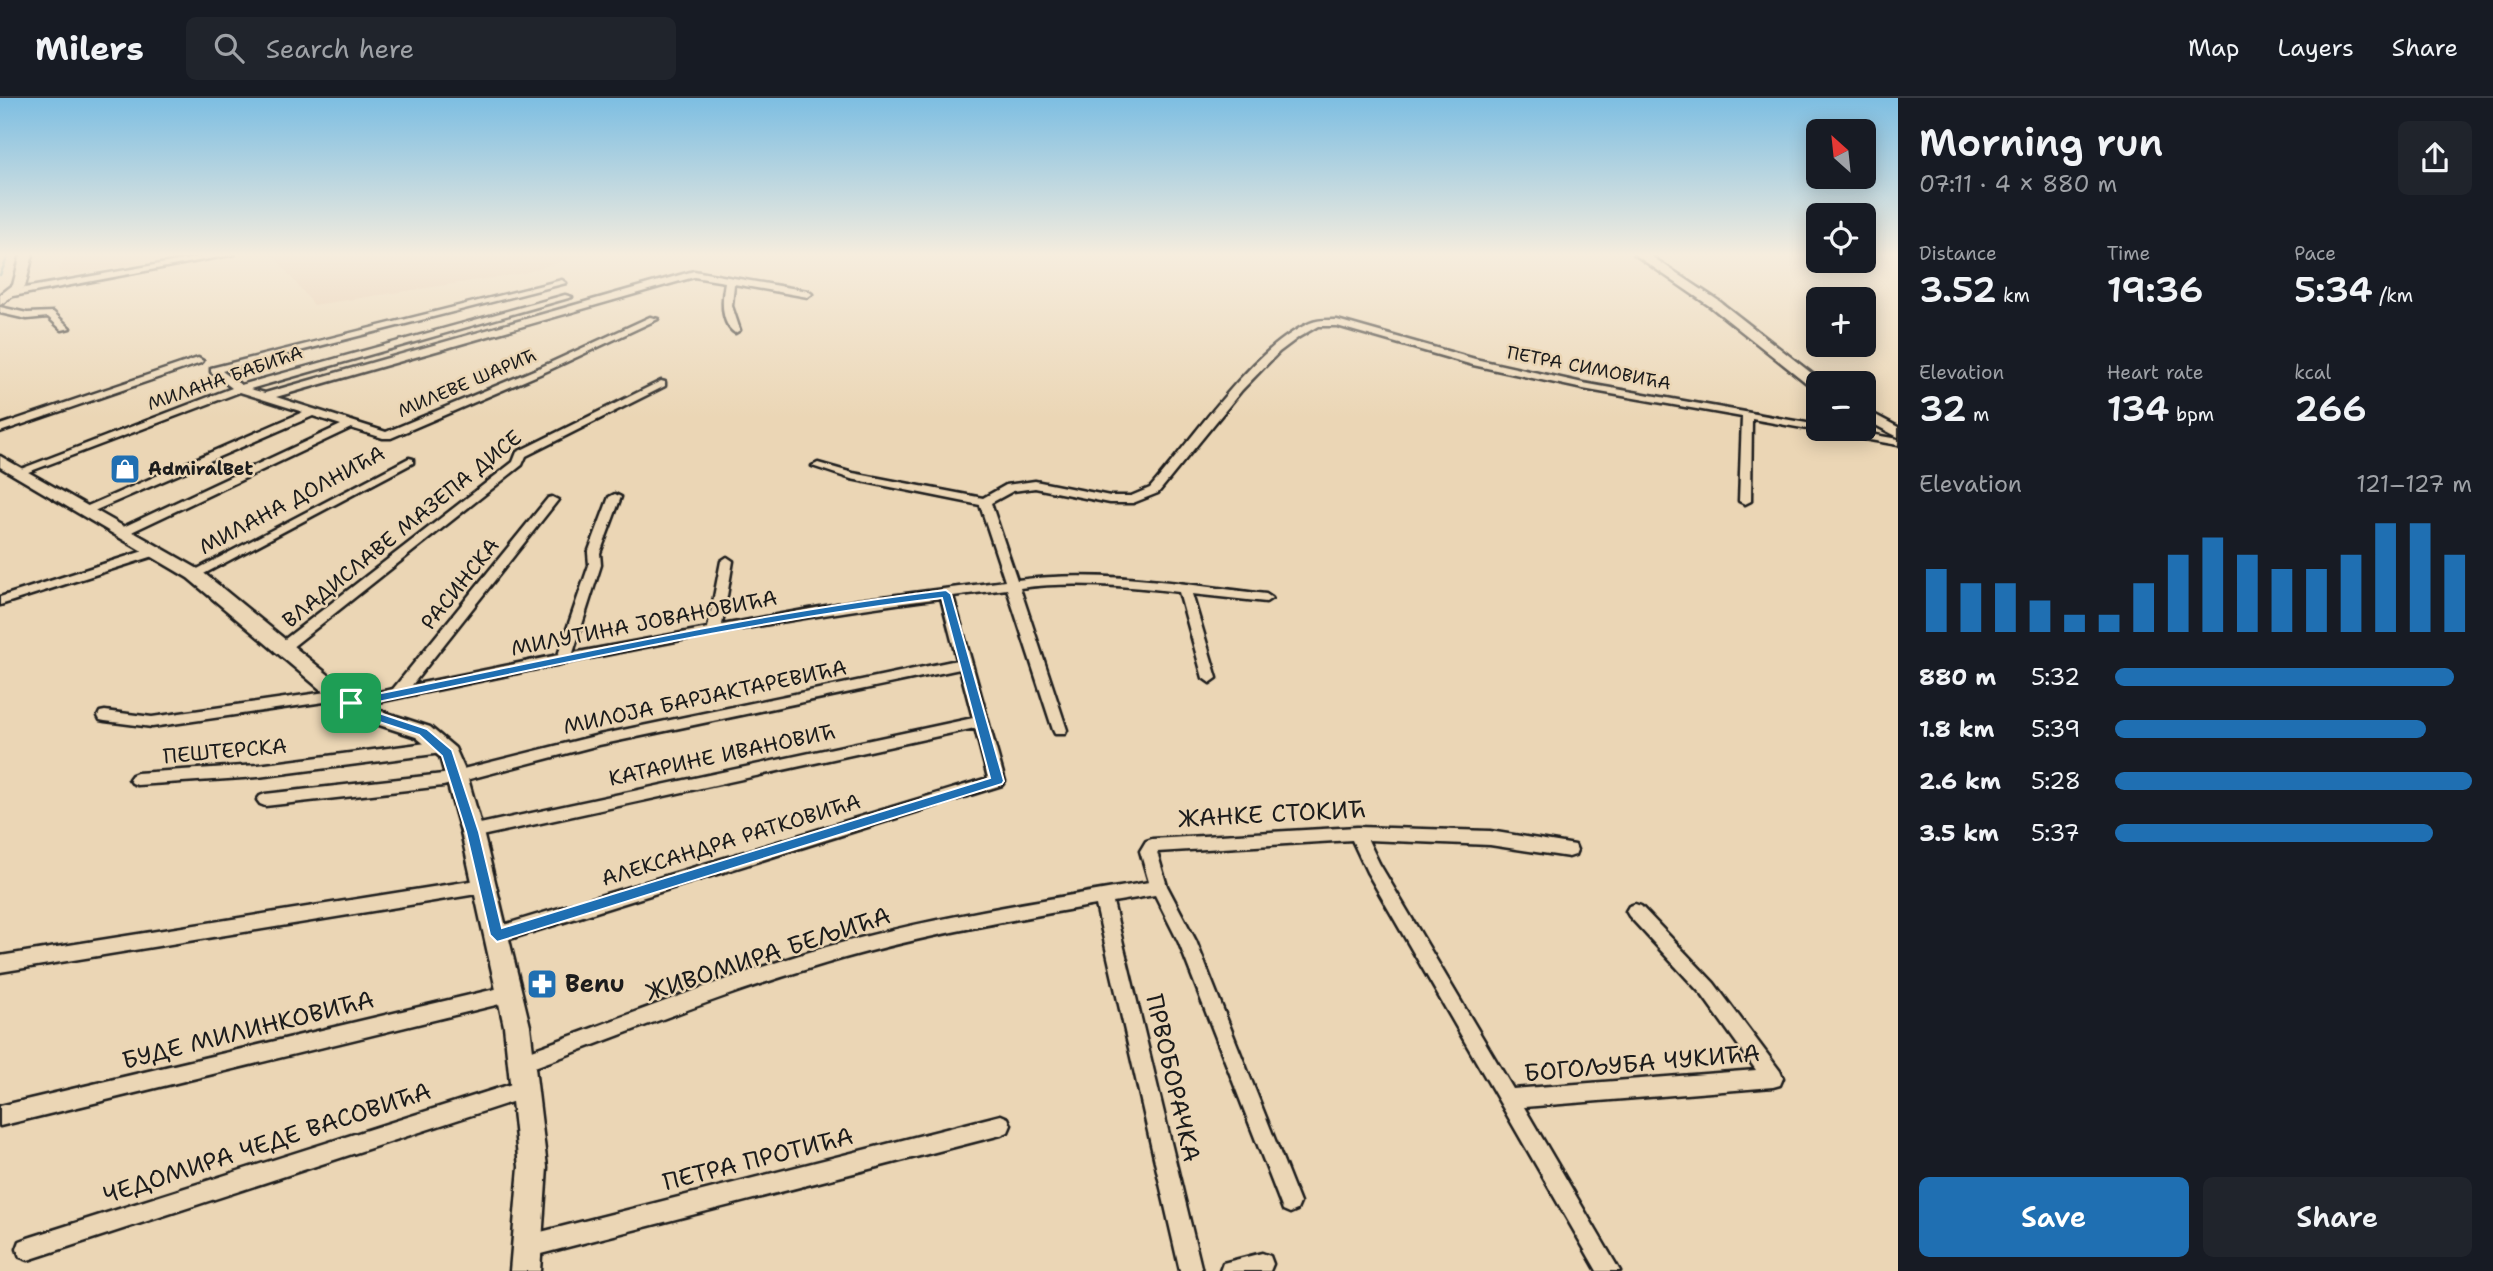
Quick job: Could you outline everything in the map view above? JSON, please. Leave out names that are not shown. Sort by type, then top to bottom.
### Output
[{"type":"street","name":"МИЛЕВЕ ШАРИЋ","points":[[459,309],[215,370],[238,388],[387,436],[653,319]]},
{"type":"street","name":"МИЛАНА БАБИЋА","points":[[19,472],[238,388],[525,309]]},
{"type":"street","points":[[264,397],[573,309]]},
{"type":"street","points":[[727,309],[735,330]]},
{"type":"street","points":[[1721,309],[1806,375]]},
{"type":"street","points":[[0,310],[27,316],[50,314],[65,328]]},
{"type":"street","name":"ПЕТРА СИМОВИЋА","points":[[985,502],[999,490],[1033,481],[1120,502],[1135,499],[1164,484],[1247,379],[1278,349],[1317,324],[1337,323],[1473,362],[1571,384],[1898,442]]},
{"type":"street","points":[[0,429],[198,361]]},
{"type":"street","name":"ВЛАДИСЛАВЕ МАЗЕПА ДИСЕ","points":[[282,649],[518,463],[520,454],[661,384]]},
{"type":"street","points":[[87,510],[310,413]]},
{"type":"street","points":[[1745,501],[1747,416]]},
{"type":"street","points":[[1876,420],[1898,433]]},
{"type":"street","points":[[123,532],[349,425]]},
{"type":"street","points":[[0,461],[194,574],[345,699],[372,715],[423,732],[442,747],[457,775],[517,1026],[533,1167],[525,1271]]},
{"type":"street","name":"МИЛАНА ДОЛНИЋА","points":[[194,574],[408,461]]},
{"type":"street","points":[[818,466],[852,477],[985,502],[1060,730]]},
{"type":"street","points":[[564,659],[595,565],[594,553],[615,497]]},
{"type":"street","name":"РАСИНСКА","points":[[398,693],[552,500]]},
{"type":"street","points":[[0,601],[153,552]]},
{"type":"street","points":[[714,631],[727,561]]},
{"type":"street","name":"МИЛУТИНА ЈОВАНОВИЋА","points":[[105,716],[152,722],[398,693],[859,604],[1060,580],[1118,581],[1266,598]]},
{"type":"street","points":[[1184,587],[1210,678]]},
{"type":"street","points":[[946,594],[981,722]]},
{"type":"street","name":"МИЛОЈА БАРЈАКТАРЕВИЋА","points":[[265,800],[443,780],[599,740],[963,664]]},
{"type":"street","name":"АЛЕКСАНДРА РАТКОВИЋА","points":[[497,935],[997,781],[981,722]]},
{"type":"street","name":"КАТАРИНЕ ИВАНОВИЋ","points":[[472,832],[981,722]]},
{"type":"street","name":"ПЕШТЕРСКА","points":[[137,779],[270,769],[442,747]]},
{"type":"street","name":"ЖАНКЕ СТОКИЋ","points":[[1290,1203],[1187,941],[1159,887],[1148,851],[1152,846],[1357,833],[1490,838],[1569,849]]},
{"type":"street","name":"БОГОЉУБА ЧУКИЋА","points":[[1357,833],[1609,1271]]},
{"type":"street","points":[[0,964],[483,886]]},
{"type":"street","name":"ЖИВОМИРА БЕЉИЋА","points":[[521,1063],[757,978],[849,949],[915,932],[1159,887]]},
{"type":"street","name":"ПРВОБОРАЧКА","points":[[1103,897],[1191,1271]]},
{"type":"street","name":"БОГОЉУБА ЧУКИЋА","points":[[1510,1099],[1773,1078],[1707,989],[1635,911]]},
{"type":"street","name":"БУДЕ МИЛИНКОВИЋА","points":[[0,1116],[508,993]]},
{"type":"street","name":"ЧЕДОМИРА ЧЕДЕ ВАСОВИЋА","points":[[28,1248],[524,1089]]},
{"type":"street","name":"ПЕТРА ПРОТИЋА","points":[[529,1246],[1001,1125]]},
{"type":"street","points":[[1231,1271],[1262,1264]]},
{"type":"place","name":"AdmiralBet","points":[[125,469]]},
{"type":"place","name":"Benu","points":[[542,984]]},
{"type":"route","points":[[946,594],[997,781],[497,935],[457,775],[448,753],[423,732],[372,715],[351,703],[744,625],[859,604],[946,594]]}]
